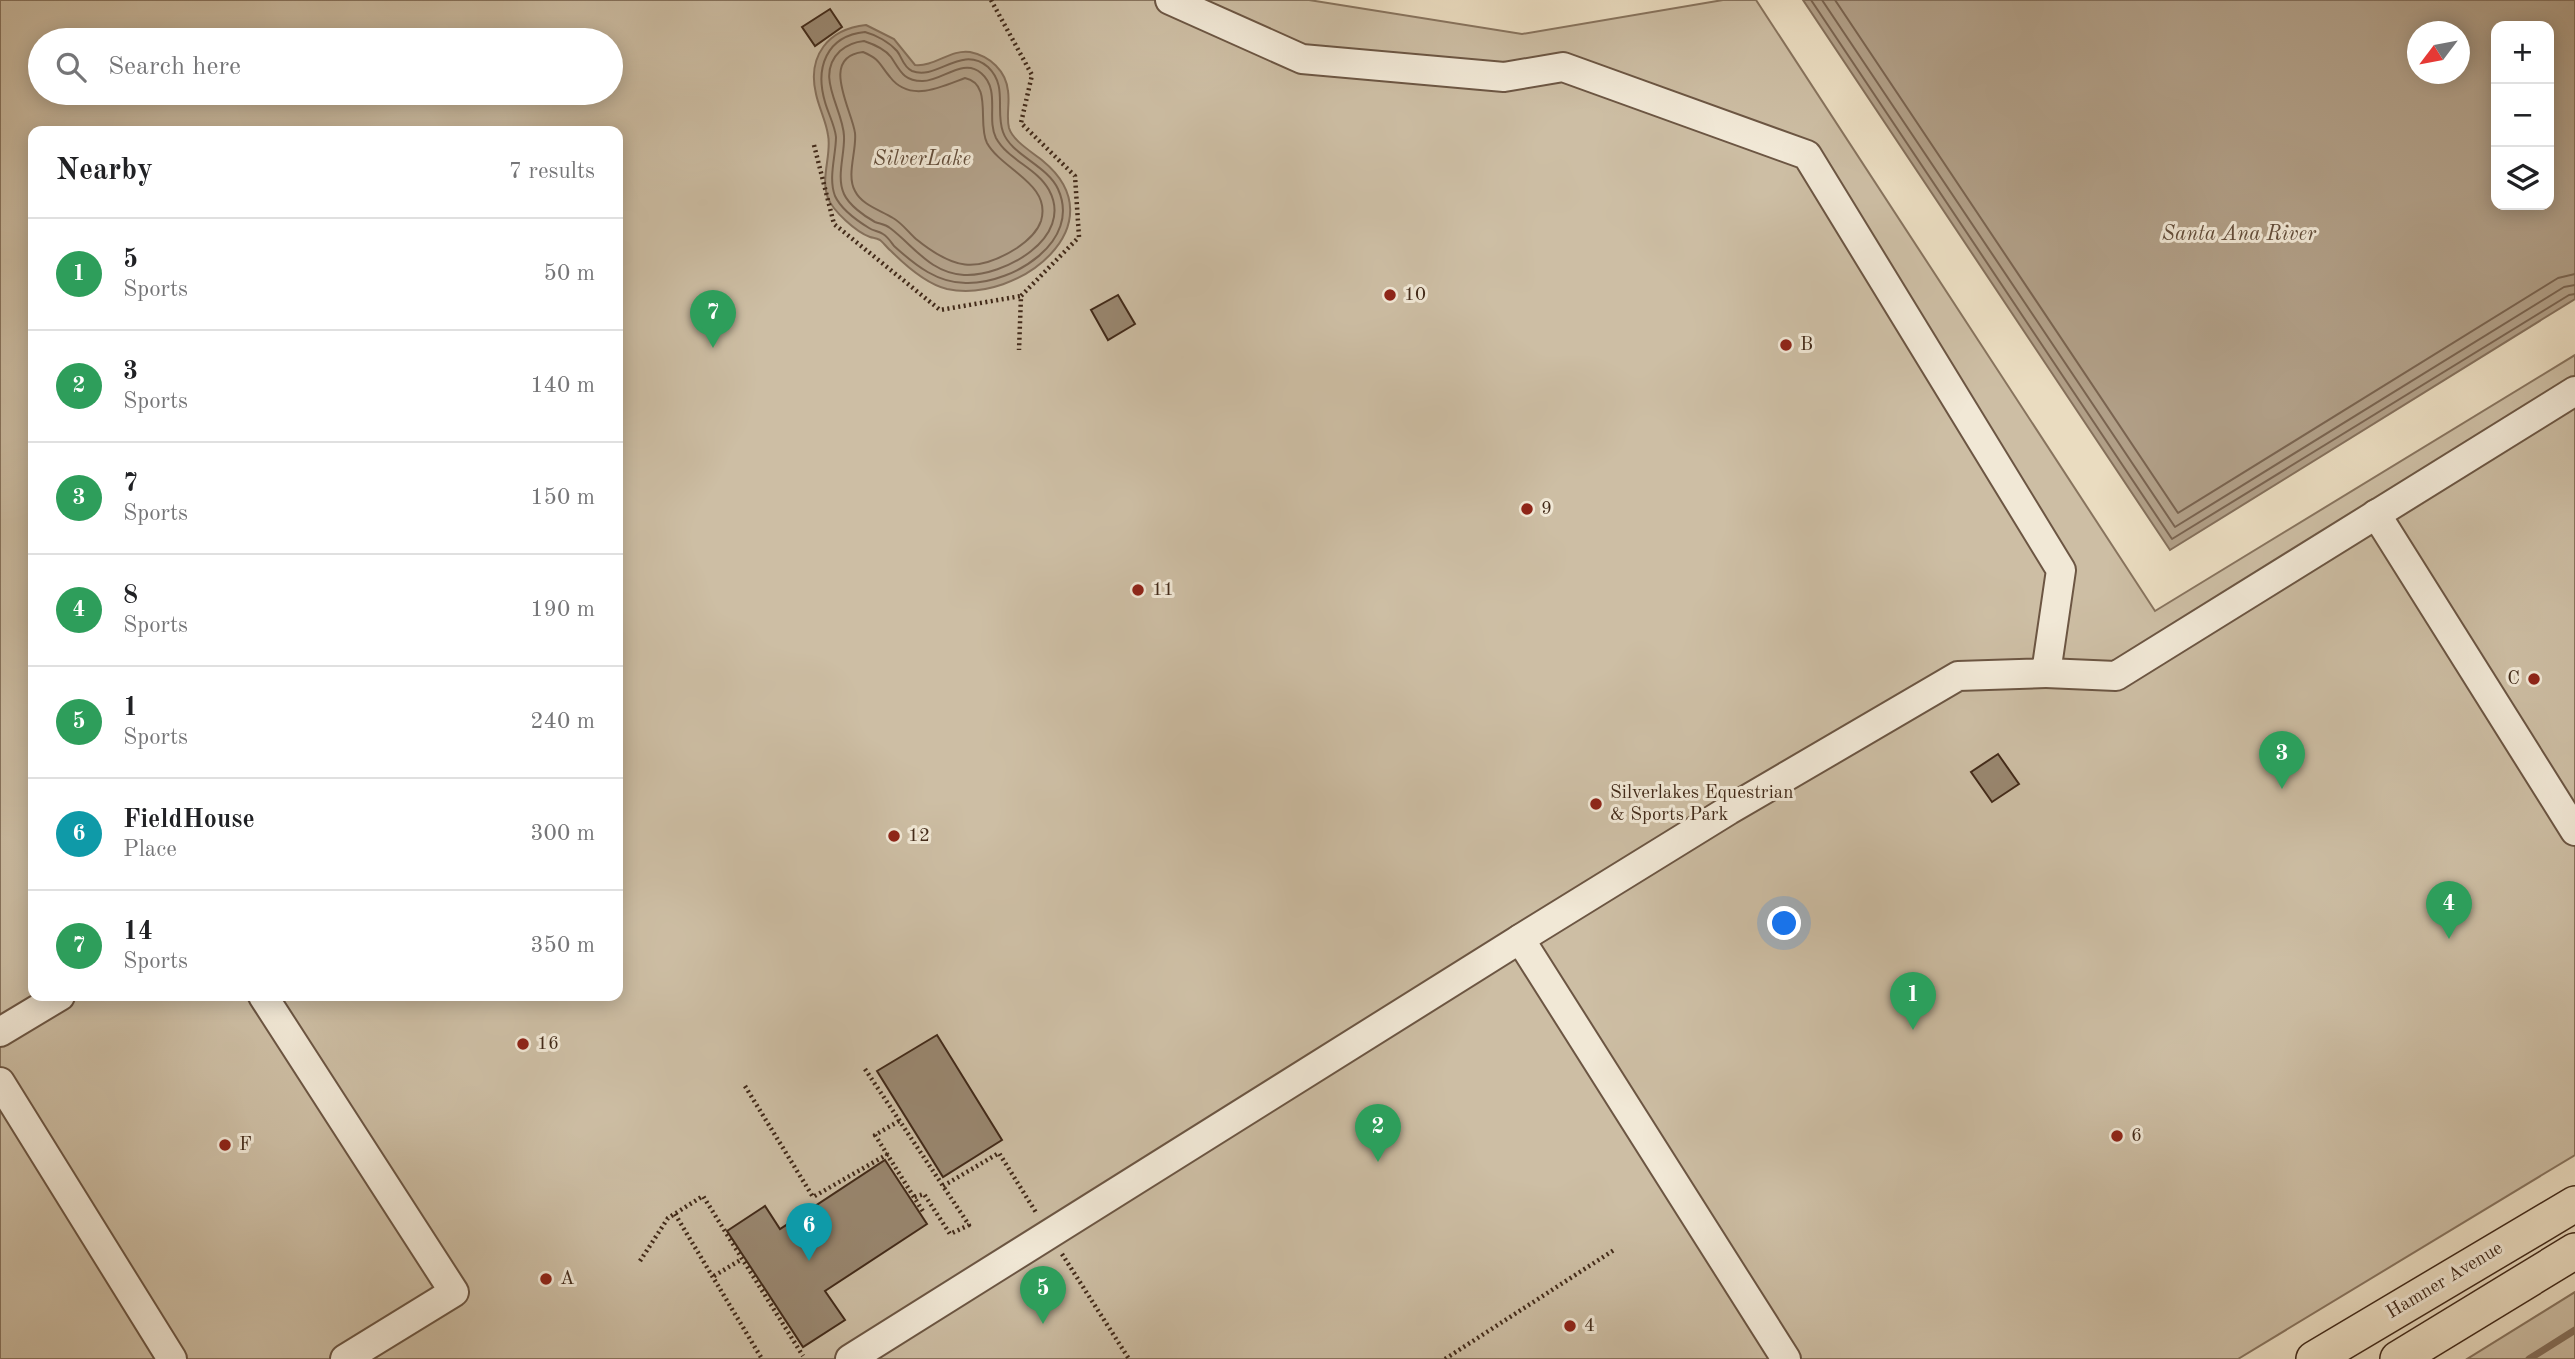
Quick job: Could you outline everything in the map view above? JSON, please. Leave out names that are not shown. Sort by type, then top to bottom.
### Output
[{"type":"main road","name":"Hamner Avenue","points":[[2314,1359],[2575,1204]]},
{"type":"main road","points":[[2398,1359],[2575,1251]]},
{"type":"lane","points":[[1170,0],[1302,59],[1504,77],[1563,67],[1807,155],[2061,570],[2046,673]]},
{"type":"lane","points":[[850,1359],[1729,810],[1958,676],[2046,673],[2116,676],[2575,391]]},
{"type":"lane","points":[[2376,514],[2575,831]]},
{"type":"lane","points":[[1520,939],[1786,1359]]},
{"type":"lane","points":[[0,1032],[52,1001]]},
{"type":"lane","points":[[265,1001],[454,1292],[345,1359]]},
{"type":"lane","points":[[0,1082],[172,1359]]},
{"type":"path","points":[[814,145],[834,224],[940,310],[1021,296],[1079,237],[1075,176],[1021,123],[1031,75],[990,0]]},
{"type":"path","points":[[1019,350],[1021,296]]},
{"type":"path","points":[[866,1069],[969,1225],[950,1234],[925,1194],[914,1197]]},
{"type":"path","points":[[745,1086],[813,1197],[888,1154]]},
{"type":"path","points":[[900,1121],[875,1135],[924,1213]]},
{"type":"path","points":[[640,1261],[668,1218],[704,1196],[803,1356]]},
{"type":"path","points":[[675,1214],[762,1359]]},
{"type":"path","points":[[1445,1359],[1614,1250]]},
{"type":"path","points":[[714,1276],[742,1259]]},
{"type":"shaded area","name":"Silverlakes Equestrian & Sports Park","points":[[0,0],[1309,0],[1522,34],[1723,0],[1756,0],[2155,611],[2575,355],[2575,1155],[2238,1359],[0,1359]]},
{"type":"shaded area","points":[[2575,1292],[2575,1359],[2467,1359]]},
{"type":"water","name":"Santa Ana River","points":[[1803,0],[2575,0],[2575,299],[2170,550]]},
{"type":"water","name":"SilverLake","points":[[866,25],[894,39],[915,65],[956,53],[970,52],[990,61],[1004,77],[1008,91],[1008,123],[1011,133],[1043,161],[1064,185],[1070,210],[1065,233],[1050,254],[1029,272],[1003,284],[975,290],[939,287],[910,268],[880,240],[852,226],[831,203],[825,182],[829,142],[816,94],[815,68],[823,47],[831,39],[841,32]]},
{"type":"building","points":[[830,9],[842,27],[815,46],[802,27]]},
{"type":"building","points":[[1118,295],[1135,324],[1108,340],[1091,310]]},
{"type":"building","points":[[1998,754],[2019,784],[1992,802],[1971,772]]},
{"type":"building","points":[[937,1035],[1002,1140],[943,1177],[877,1071]]},
{"type":"building","points":[[885,1160],[927,1224],[825,1291],[845,1320],[803,1347],[727,1231],[765,1206],[780,1229]]},
{"type":"waterway","points":[[2529,1359],[2575,1330]]},
{"type":"place","name":"10","points":[[1390,295]]},
{"type":"place","name":"B","points":[[1786,345]]},
{"type":"place","name":"14","points":[[713,348]]},
{"type":"place","name":"9","points":[[1527,509]]},
{"type":"place","name":"11","points":[[1138,590]]},
{"type":"place","name":"C","points":[[2534,679]]},
{"type":"place","name":"7","points":[[2282,789]]},
{"type":"place","name":"Silverlakes Equestrian & Sports Park","points":[[1596,804]]},
{"type":"place","name":"12","points":[[894,836]]},
{"type":"place","name":"8","points":[[2449,939]]},
{"type":"place","name":"5","points":[[1913,1030]]},
{"type":"place","name":"16","points":[[523,1044]]},
{"type":"place","name":"6","points":[[2117,1136]]},
{"type":"place","name":"F","points":[[225,1145]]},
{"type":"place","name":"3","points":[[1378,1162]]},
{"type":"place","name":"FieldHouse","points":[[809,1261]]},
{"type":"place","name":"A","points":[[546,1279]]},
{"type":"place","name":"1","points":[[1043,1324]]},
{"type":"place","name":"4","points":[[1570,1326]]}]
